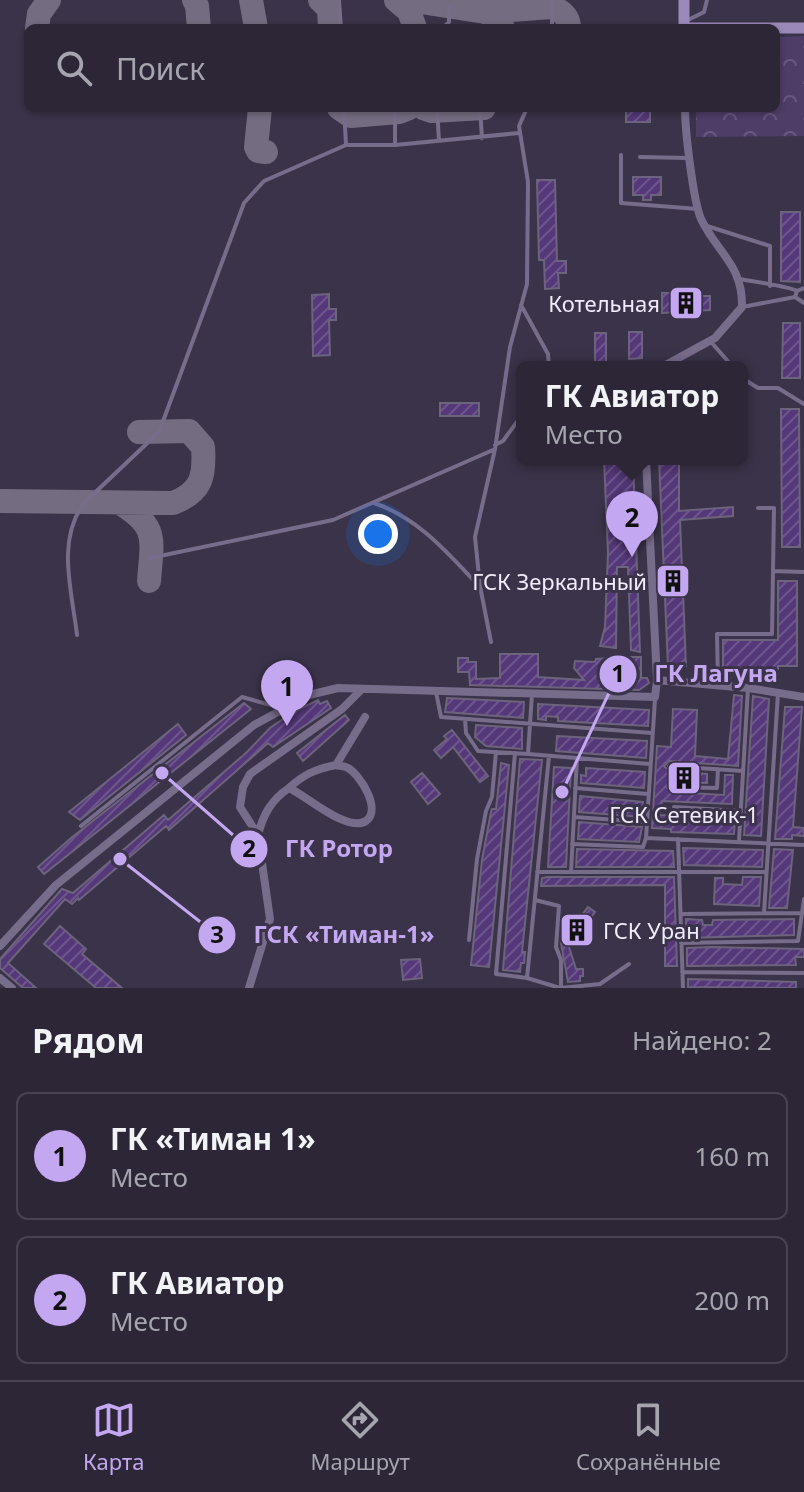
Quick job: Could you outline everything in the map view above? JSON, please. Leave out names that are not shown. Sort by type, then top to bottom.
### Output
[{"type":"street","points":[[684,0],[684,24]]},
{"type":"street","points":[[780,28],[804,28]]},
{"type":"street","points":[[673,361],[710,341],[742,307],[740,279],[705,225],[699,209],[685,112]]},
{"type":"street","points":[[0,946],[56,885],[254,725],[309,695],[338,688],[655,697],[657,680],[646,465]]},
{"type":"street","points":[[657,680],[748,688],[804,697]]},
{"type":"street","points":[[249,988],[270,919],[258,835],[240,807],[243,787],[250,774],[342,709],[362,689]]},
{"type":"street","points":[[336,765],[365,717]]},
{"type":"street","points":[[258,835],[269,806],[277,796],[315,769],[336,765],[351,770],[360,780],[372,813],[366,820],[355,824],[343,822],[289,788]]},
{"type":"street","points":[[0,978],[12,988]]},
{"type":"lane","points":[[339,0],[341,24]]},
{"type":"lane","points":[[550,24],[553,17],[552,0]]},
{"type":"lane","points":[[687,24],[704,12],[707,0]]},
{"type":"lane","points":[[449,7],[449,22],[452,24]]},
{"type":"lane","points":[[344,112],[346,145]]},
{"type":"lane","points":[[395,112],[395,145]]},
{"type":"lane","points":[[437,112],[439,141]]},
{"type":"lane","points":[[480,112],[482,138]]},
{"type":"lane","points":[[491,642],[480,586],[475,537],[495,447],[510,347],[527,284],[528,182],[520,133],[525,112]]},
{"type":"lane","points":[[77,635],[67,553],[70,528],[84,503],[159,432],[244,203],[264,181],[346,145],[395,145],[520,133]]},
{"type":"lane","points":[[621,155],[621,203],[699,209]]},
{"type":"lane","points":[[640,157],[690,158]]},
{"type":"lane","points":[[705,225],[770,246],[770,286]]},
{"type":"lane","points":[[740,279],[791,287],[804,303]]},
{"type":"lane","points":[[742,307],[796,294],[804,288]]},
{"type":"lane","points":[[521,305],[548,354],[549,361]]},
{"type":"lane","points":[[710,341],[728,361]]},
{"type":"lane","points":[[748,382],[758,388],[778,388],[804,404]]},
{"type":"lane","points":[[150,558],[333,520],[495,447],[516,423]]},
{"type":"lane","points":[[374,503],[399,513],[422,528],[480,586]]},
{"type":"lane","points":[[718,685],[717,634],[772,634],[774,508],[758,508]]},
{"type":"lane","points":[[773,571],[804,572]]},
{"type":"lane","points":[[739,842],[748,688]]},
{"type":"lane","points":[[436,691],[441,717],[652,733]]},
{"type":"lane","points":[[764,913],[778,693]]},
{"type":"lane","points":[[528,754],[532,694]]},
{"type":"lane","points":[[81,826],[242,697],[283,709]]},
{"type":"lane","points":[[572,844],[643,847],[655,697]]},
{"type":"lane","points":[[465,719],[466,733],[478,751],[650,764]]},
{"type":"lane","points":[[469,940],[477,859],[486,811],[492,797],[496,752]]},
{"type":"lane","points":[[515,753],[496,974],[527,978],[561,988],[600,984],[629,964]]},
{"type":"lane","points":[[527,978],[549,756]]},
{"type":"lane","points":[[571,872],[577,758]]},
{"type":"lane","points":[[669,766],[743,771]]},
{"type":"lane","points":[[672,787],[717,788],[718,769]]},
{"type":"lane","points":[[575,788],[648,794]]},
{"type":"lane","points":[[674,807],[741,811]]},
{"type":"lane","points":[[574,817],[646,822]]},
{"type":"lane","points":[[646,838],[804,845]]},
{"type":"lane","points":[[678,839],[683,988]]},
{"type":"lane","points":[[537,872],[766,872]]},
{"type":"lane","points":[[681,943],[798,941],[804,899]]},
{"type":"lane","points":[[535,900],[559,906],[556,947],[561,960],[561,988]]},
{"type":"lane","points":[[681,914],[802,913]]},
{"type":"lane","points":[[682,972],[804,973]]},
{"type":"green space","points":[[804,36],[804,136],[696,137],[696,112],[780,112],[780,37]]},
{"type":"building","points":[[626,112],[650,112],[650,122],[626,122]]},
{"type":"building","points":[[633,177],[661,177],[661,195],[651,195],[651,200],[643,200],[643,195],[633,195]]},
{"type":"building","points":[[537,180],[555,180],[557,261],[566,261],[566,273],[558,273],[559,288],[545,289],[544,260],[539,260]]},
{"type":"building","points":[[781,212],[800,212],[800,282],[781,281]]},
{"type":"building","name":"Котельная","points":[[662,293],[710,296],[710,310],[662,313]]},
{"type":"building","points":[[329,294],[329,309],[336,309],[336,320],[329,320],[330,355],[313,356],[312,295]]},
{"type":"building","points":[[783,323],[800,323],[800,378],[782,378]]},
{"type":"building","points":[[629,332],[642,332],[642,358],[629,359]]},
{"type":"building","points":[[595,333],[606,333],[606,361],[595,361]]},
{"type":"building","points":[[440,403],[479,403],[479,416],[440,416]]},
{"type":"building","points":[[781,409],[799,409],[800,547],[782,547]]},
{"type":"building","points":[[604,465],[633,465],[640,652],[631,650],[628,567],[617,567],[616,648],[600,646],[605,627],[608,553]]},
{"type":"building","name":"ГСК Зеркальный","points":[[659,465],[679,465],[679,511],[733,507],[733,516],[680,520],[686,666],[668,667]]},
{"type":"building","points":[[778,581],[797,581],[797,666],[723,669],[723,640],[778,640]]},
{"type":"building","points":[[500,654],[538,654],[538,677],[584,680],[574,668],[575,661],[595,662],[596,659],[610,658],[610,663],[631,662],[631,657],[641,657],[641,678],[647,678],[649,683],[639,690],[470,685],[469,672],[458,672],[458,658],[468,658],[468,662],[476,662],[476,679],[500,678]]},
{"type":"building","points":[[734,695],[742,696],[738,766],[669,761],[664,766],[669,771],[707,774],[707,783],[670,782],[667,788],[672,792],[724,795],[725,775],[733,775],[732,804],[662,801],[659,815],[735,819],[734,834],[671,832],[671,829],[652,828],[657,746],[671,747],[673,709],[697,710],[695,756],[728,759]]},
{"type":"building","points":[[753,696],[769,699],[761,836],[744,835]]},
{"type":"building","points":[[447,698],[524,702],[523,718],[445,712]]},
{"type":"building","points":[[318,700],[320,704],[327,701],[331,708],[273,747],[268,743],[169,830],[166,826],[79,900],[72,904],[65,899],[8,963],[36,988],[23,988],[0,968],[0,959],[62,889],[73,893],[164,815],[168,820],[246,753],[270,728]]},
{"type":"building","points":[[244,703],[251,709],[44,874],[38,867],[71,838]]},
{"type":"building","points":[[538,704],[649,710],[648,726],[558,721],[558,717],[546,716],[546,720],[538,719]]},
{"type":"building","points":[[785,707],[802,707],[793,827],[804,828],[804,836],[775,839]]},
{"type":"building","points":[[345,715],[349,720],[303,761],[297,753]]},
{"type":"building","points":[[178,724],[186,735],[80,820],[69,812]]},
{"type":"building","points":[[476,725],[522,728],[522,749],[486,746],[475,737]]},
{"type":"building","points":[[452,730],[488,776],[480,782],[453,747],[441,758],[434,750]]},
{"type":"building","points":[[557,736],[647,741],[646,758],[556,751]]},
{"type":"building","points":[[520,759],[542,760],[522,952],[525,952],[524,963],[521,963],[520,972],[503,970]]},
{"type":"building","points":[[501,763],[509,765],[489,967],[471,965],[482,860],[491,812],[496,809]]},
{"type":"building","points":[[554,767],[571,768],[566,867],[548,867]]},
{"type":"building","points":[[586,768],[645,772],[644,788],[581,783],[581,775],[586,776]]},
{"type":"building","points":[[422,773],[440,794],[428,804],[411,782]]},
{"type":"building","points":[[580,796],[643,802],[642,817],[579,812]]},
{"type":"building","points":[[579,822],[642,827],[639,842],[578,839]]},
{"type":"building","points":[[683,848],[763,850],[762,867],[684,865]]},
{"type":"building","points":[[577,849],[673,851],[674,867],[576,867]]},
{"type":"building","points":[[774,849],[793,850],[787,908],[769,908]]},
{"type":"building","points":[[547,877],[674,877],[677,966],[665,966],[665,885],[541,886],[542,878]]},
{"type":"building","points":[[743,877],[761,877],[759,906],[714,904],[715,878],[723,878],[723,884],[742,885]]},
{"type":"building","points":[[588,907],[595,912],[569,947],[576,969],[583,969],[583,976],[580,976],[580,981],[568,982],[561,943]]},
{"type":"building","points":[[686,919],[702,920],[703,925],[712,925],[713,920],[794,919],[794,935],[686,938]]},
{"type":"building","points":[[60,926],[86,949],[82,954],[122,988],[96,988],[44,944]]},
{"type":"building","points":[[687,948],[804,949],[804,957],[795,957],[796,965],[687,966]]},
{"type":"building","points":[[420,959],[422,978],[403,980],[401,960]]},
{"type":"building","points":[[688,979],[796,982],[796,988],[688,987]]},
{"type":"taxiway","points":[[38,24],[39,14],[49,0]]},
{"type":"taxiway","points":[[194,0],[199,24]]},
{"type":"taxiway","points":[[251,0],[255,24]]},
{"type":"taxiway","points":[[320,0],[329,9],[330,24]]},
{"type":"taxiway","points":[[396,0],[409,11],[414,24]]},
{"type":"taxiway","points":[[408,0],[485,12],[495,16],[500,24]]},
{"type":"taxiway","points":[[485,12],[552,7],[564,15],[568,24]]},
{"type":"taxiway","points":[[260,112],[256,147],[258,151],[266,152]]},
{"type":"taxiway","points":[[345,112],[351,116],[399,112]]},
{"type":"taxiway","points":[[0,501],[173,503],[190,494],[202,475],[203,447],[189,431],[139,432]]},
{"type":"taxiway","points":[[120,503],[141,519],[150,535],[149,581]]},
{"type":"place","name":"Котельная","points":[[686,303]]},
{"type":"place","name":"ГК Авиатор","points":[[632,557]]},
{"type":"place","name":"ГСК Зеркальный","points":[[673,581]]},
{"type":"place","name":"ГК «Тиман 1»","points":[[287,726]]},
{"type":"place","name":"ГК Ротор","points":[[162,773]]},
{"type":"place","name":"ГСК Сетевик-1","points":[[684,778]]},
{"type":"place","name":"ГК Лагуна","points":[[562,792]]},
{"type":"place","name":"ГСК «Тиман-1»","points":[[120,859]]},
{"type":"place","name":"ГСК Уран","points":[[577,930]]}]
